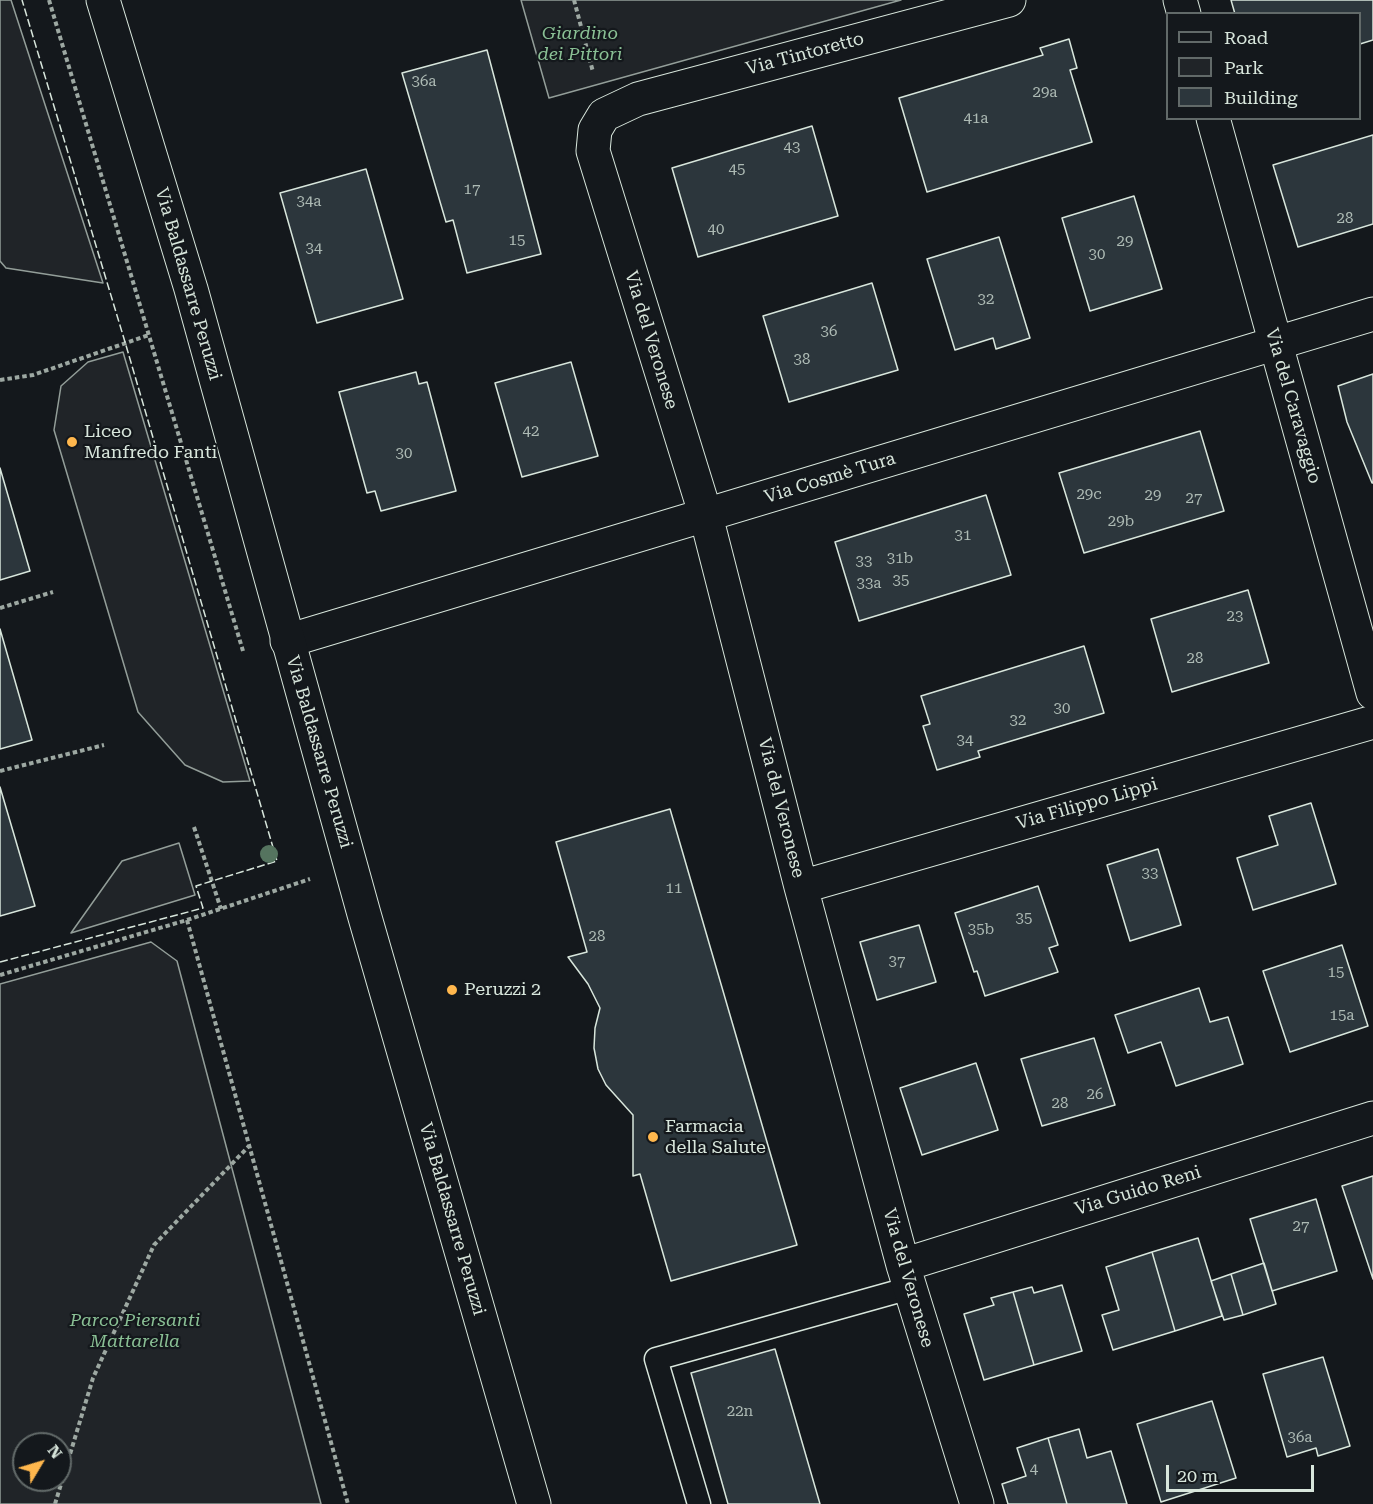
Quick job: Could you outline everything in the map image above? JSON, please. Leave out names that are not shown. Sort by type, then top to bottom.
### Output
[{"type":"street","name":"Via Baldassarre Peruzzi","points":[[103,0],[191,289],[287,641],[534,1504]]},
{"type":"street","name":"Via Tintoretto","points":[[604,115],[638,99],[1009,0]]},
{"type":"street","name":"Via del Veronese","points":[[604,115],[595,130],[592,152],[706,516],[801,887],[906,1276],[977,1504]]},
{"type":"street","name":"Via del Caravaggio","points":[[1214,120],[1373,693]]},
{"type":"street","name":"Via Cosmè Tura","points":[[287,641],[1373,314]]},
{"type":"street","name":"Via Filippo Lippi","points":[[801,887],[1373,722]]},
{"type":"street","name":"Via Guido Reni","points":[[906,1276],[1373,1118]]},
{"type":"lane","points":[[699,1504],[656,1359],[835,1310],[906,1276]]},
{"type":"path","points":[[574,0],[604,115]]},
{"type":"path","points":[[0,380],[33,375],[149,335]]},
{"type":"path","points":[[0,608],[53,592]]},
{"type":"path","points":[[0,771],[104,745]]},
{"type":"path","points":[[194,827],[221,909]]},
{"type":"path","points":[[0,975],[187,920],[311,879]]},
{"type":"path","points":[[187,920],[348,1504]]},
{"type":"path","points":[[55,1504],[93,1378],[154,1245],[249,1145]]},
{"type":"green space","points":[[0,0],[11,0],[103,283],[6,268],[0,261]]},
{"type":"green space","name":"Giardino dei Pittori","points":[[521,0],[901,0],[549,98]]},
{"type":"green space","points":[[123,352],[250,781],[223,782],[185,765],[138,712],[54,430],[61,386],[88,362]]},
{"type":"green space","points":[[179,843],[195,895],[71,933],[122,861]]},
{"type":"green space","name":"Parco Piersanti Mattarella","points":[[151,942],[177,961],[321,1504],[0,1504],[0,984]]},
{"type":"building","points":[[1231,0],[1373,0],[1373,40],[1361,44],[1361,12],[1234,12]]},
{"type":"building","points":[[1069,39],[1077,68],[1070,70],[1092,142],[927,192],[899,98],[1043,55],[1040,48]]},
{"type":"building","points":[[487,50],[541,254],[467,273],[453,220],[446,222],[402,73]]},
{"type":"building","points":[[812,126],[838,216],[698,257],[672,168]]},
{"type":"building","points":[[1373,135],[1373,224],[1298,247],[1273,165]]},
{"type":"building","points":[[366,169],[403,299],[317,323],[280,193]]},
{"type":"building","points":[[1134,196],[1162,289],[1090,311],[1062,218]]},
{"type":"building","points":[[999,237],[1030,338],[996,349],[993,338],[955,350],[927,259]]},
{"type":"building","points":[[872,283],[898,370],[789,402],[763,316]]},
{"type":"building","points":[[571,362],[598,456],[522,477],[495,383]]},
{"type":"building","points":[[416,372],[419,384],[427,382],[456,491],[381,511],[375,491],[367,493],[339,392]]},
{"type":"building","points":[[1373,374],[1372,483],[1347,422],[1338,386]]},
{"type":"building","points":[[1200,431],[1224,511],[1084,553],[1059,473]]},
{"type":"building","points":[[0,468],[30,571],[0,580]]},
{"type":"building","points":[[986,495],[1011,575],[859,621],[835,542]]},
{"type":"building","points":[[1248,590],[1269,663],[1172,692],[1151,619]]},
{"type":"building","points":[[0,629],[32,740],[0,749]]},
{"type":"building","points":[[1084,646],[1104,713],[978,751],[980,757],[937,770],[923,726],[930,724],[921,696]]},
{"type":"building","points":[[0,787],[35,906],[0,916]]},
{"type":"building","points":[[1311,803],[1336,884],[1253,910],[1237,858],[1278,845],[1269,816]]},
{"type":"building","points":[[670,809],[797,1245],[671,1281],[640,1174],[633,1176],[633,1115],[606,1085],[598,1069],[594,1048],[595,1028],[600,1008],[588,984],[568,957],[587,952],[556,842]]},
{"type":"building","points":[[1158,849],[1181,925],[1130,941],[1107,865]]},
{"type":"building","points":[[1038,886],[1058,945],[1049,948],[1058,972],[985,996],[977,971],[974,972],[955,913]]},
{"type":"building","points":[[919,925],[936,982],[877,1000],[860,942]]},
{"type":"building","points":[[1342,945],[1368,1026],[1290,1052],[1263,971]]},
{"type":"building","points":[[1199,988],[1210,1022],[1228,1017],[1243,1064],[1176,1086],[1161,1042],[1128,1053],[1115,1015]]},
{"type":"building","points":[[1094,1038],[1115,1105],[1042,1126],[1021,1059]]},
{"type":"building","points":[[976,1063],[998,1130],[922,1155],[900,1088]]},
{"type":"building","points":[[1373,1176],[1373,1279],[1342,1186]]},
{"type":"building","points":[[1316,1199],[1337,1271],[1272,1291],[1250,1219]]},
{"type":"building","points":[[1198,1238],[1222,1316],[1175,1331],[1152,1252]]},
{"type":"building","points":[[1152,1252],[1175,1331],[1113,1350],[1102,1315],[1119,1310],[1106,1267]]},
{"type":"building","points":[[1264,1263],[1276,1304],[1243,1315],[1231,1274]]},
{"type":"building","points":[[1231,1274],[1243,1315],[1224,1320],[1211,1281]]},
{"type":"building","points":[[1062,1285],[1082,1351],[1034,1365],[1013,1292],[1032,1287],[1034,1293]]},
{"type":"building","points":[[1013,1292],[1034,1365],[984,1380],[964,1314],[994,1305],[991,1298]]},
{"type":"building","points":[[775,1349],[820,1504],[728,1504],[691,1373]]},
{"type":"building","points":[[1323,1357],[1350,1446],[1318,1456],[1316,1448],[1287,1457],[1263,1374]]},
{"type":"building","points":[[1212,1401],[1236,1478],[1161,1502],[1137,1424]]},
{"type":"building","points":[[1079,1429],[1087,1458],[1111,1451],[1127,1504],[1067,1504],[1048,1438]]},
{"type":"building","points":[[1048,1438],[1067,1504],[1008,1504],[1002,1484],[1026,1476],[1017,1448]]},
{"type":"fence","points":[[0,962],[203,908],[196,886],[277,861],[22,0]]},
{"type":"place","name":"Liceo Manfredo Fanti","points":[[72,442]]},
{"type":"place","name":"Peruzzi 2","points":[[452,990]]},
{"type":"place","name":"Farmacia della Salute","points":[[653,1137]]}]
